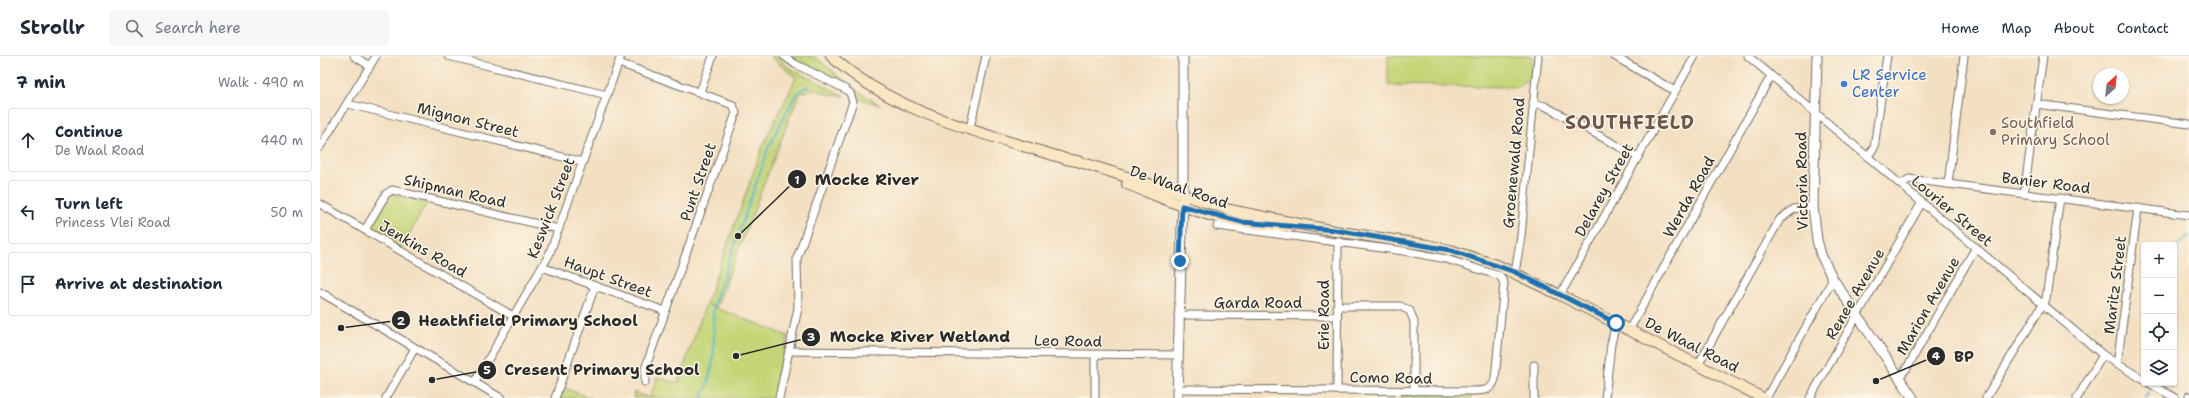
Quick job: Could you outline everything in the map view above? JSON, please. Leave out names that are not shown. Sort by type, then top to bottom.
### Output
[{"type":"main road","name":"De Waal Road","points":[[831,56],[852,73],[896,102],[931,116],[1066,159],[1182,206],[1242,222],[1335,230]]},
{"type":"main road","name":"De Waal Road","points":[[1066,159],[1077,161],[1230,210],[1450,250],[1515,272],[1764,398]]},
{"type":"street","points":[[354,56],[370,66]]},
{"type":"street","points":[[320,147],[348,104],[376,56]]},
{"type":"street","points":[[448,56],[607,95]]},
{"type":"street","points":[[700,92],[713,56]]},
{"type":"street","points":[[779,398],[798,308],[797,258],[853,102],[850,93],[845,89],[795,64],[784,56]]},
{"type":"street","points":[[970,128],[986,56]]},
{"type":"street","points":[[1177,393],[1178,315],[1183,196],[1183,56]]},
{"type":"street","name":"Groenewald Road","points":[[1515,272],[1518,258],[1538,56]]},
{"type":"street","points":[[1614,56],[1675,91]]},
{"type":"street","name":"Delarey Street","points":[[1560,295],[1694,56]]},
{"type":"street","name":"Lourier Street","points":[[1748,56],[2103,355],[2141,378]]},
{"type":"street","name":"Victoria Road","points":[[1817,56],[1813,206],[1817,240],[1821,255],[1833,279],[1900,376],[1913,398]]},
{"type":"street","points":[[1868,156],[1874,149],[1875,144],[1887,56]]},
{"type":"street","points":[[1948,184],[1964,56]]},
{"type":"street","points":[[2024,194],[2043,56]]},
{"type":"street","name":"Keswick Street","points":[[475,382],[542,267],[559,229],[620,60]]},
{"type":"street","name":"Punt Street","points":[[620,60],[733,105],[736,112],[645,369],[645,382]]},
{"type":"street","name":"Werda Road","points":[[1629,330],[1771,76]]},
{"type":"street","points":[[1533,103],[1545,106],[1638,157]]},
{"type":"street","name":"Mignon Street","points":[[348,104],[583,162]]},
{"type":"street","points":[[2036,104],[2189,124]]},
{"type":"street","name":"Banier Road","points":[[1901,184],[1907,179],[2189,215]]},
{"type":"street","name":"Shipman Road","points":[[364,230],[386,194],[392,190],[559,229]]},
{"type":"street","points":[[1986,398],[2044,304],[2048,294],[2060,198]]},
{"type":"street","name":"Renee Avenue","points":[[1810,398],[1922,202]]},
{"type":"street","name":"Jenkins Road","points":[[320,204],[513,316]]},
{"type":"street","points":[[1698,365],[1780,219],[1794,209],[1813,206]]},
{"type":"street","name":"Maritz Street","points":[[2117,365],[2138,208]]},
{"type":"street","points":[[1217,226],[1338,241]]},
{"type":"street","name":"Como Road","points":[[1177,393],[1337,390],[1482,390],[1491,388],[1494,384],[1504,283],[1502,277],[1485,270],[1446,259],[1338,241]]},
{"type":"street","name":"Erie Road","points":[[1337,390],[1338,241]]},
{"type":"street","name":"Marion Avenue","points":[[1900,376],[1907,368],[1976,247]]},
{"type":"street","name":"Haupt Street","points":[[542,267],[665,311]]},
{"type":"street","points":[[1764,398],[1833,279]]},
{"type":"street","points":[[555,398],[595,286]]},
{"type":"street","points":[[320,292],[501,398]]},
{"type":"street","points":[[1337,306],[1400,306],[1410,311],[1414,322],[1414,391]]},
{"type":"street","name":"Garda Road","points":[[1178,315],[1337,316]]},
{"type":"street","points":[[1605,398],[1612,339],[1616,323]]},
{"type":"street","points":[[386,398],[415,348]]},
{"type":"street","name":"Leo Road","points":[[789,351],[1178,355]]},
{"type":"street","points":[[1095,355],[1095,398]]},
{"type":"street","points":[[2077,398],[2103,355]]},
{"type":"street","points":[[1534,365],[1534,398]]},
{"type":"street","points":[[2154,386],[2175,398]]},
{"type":"green space","points":[[770,56],[777,56],[788,67],[845,96],[831,95],[814,89],[799,94],[716,308],[706,304],[764,143],[796,78]]},
{"type":"green space","points":[[793,56],[814,56],[856,90],[880,105],[856,98],[847,86],[799,62]]},
{"type":"green space","points":[[1388,56],[1532,56],[1531,76],[1518,87],[1388,85]]},
{"type":"green space","points":[[395,193],[395,195],[427,203],[401,248],[375,232],[372,226],[389,199],[387,198],[389,194]]},
{"type":"green space","points":[[706,304],[788,336],[774,398],[650,398],[657,377],[678,383]]},
{"type":"green space","points":[[562,387],[591,398],[558,398]]},
{"type":"green space","points":[[634,392],[650,398],[633,398]]},
{"type":"green space","points":[[1399,393],[1471,394],[1471,398],[1399,398]]},
{"type":"waterway","points":[[702,398],[708,383],[713,361],[713,307],[769,146],[795,96],[799,91],[809,86]]},
{"type":"waterway","points":[[2177,246],[2189,236]]},
{"type":"waterway","points":[[2145,398],[2150,390]]},
{"type":"place","name":"LR Service Center","points":[[1844,84]]},
{"type":"place","name":"Southfield Primary School","points":[[1993,132]]},
{"type":"place","name":"Mocke River","points":[[738,236]]},
{"type":"place","name":"Heathfield Primary School","points":[[341,328]]},
{"type":"place","name":"Mocke River Wetland","points":[[736,356]]},
{"type":"place","name":"Cresent Primary School","points":[[432,380]]},
{"type":"place","name":"BP","points":[[1876,381]]},
{"type":"district","name":"SOUTHFIELD","points":[[1630,122]]},
{"type":"route","points":[[1180,261],[1182,206],[1221,218],[1258,225],[1335,230],[1450,250],[1515,272],[1616,323]]}]
